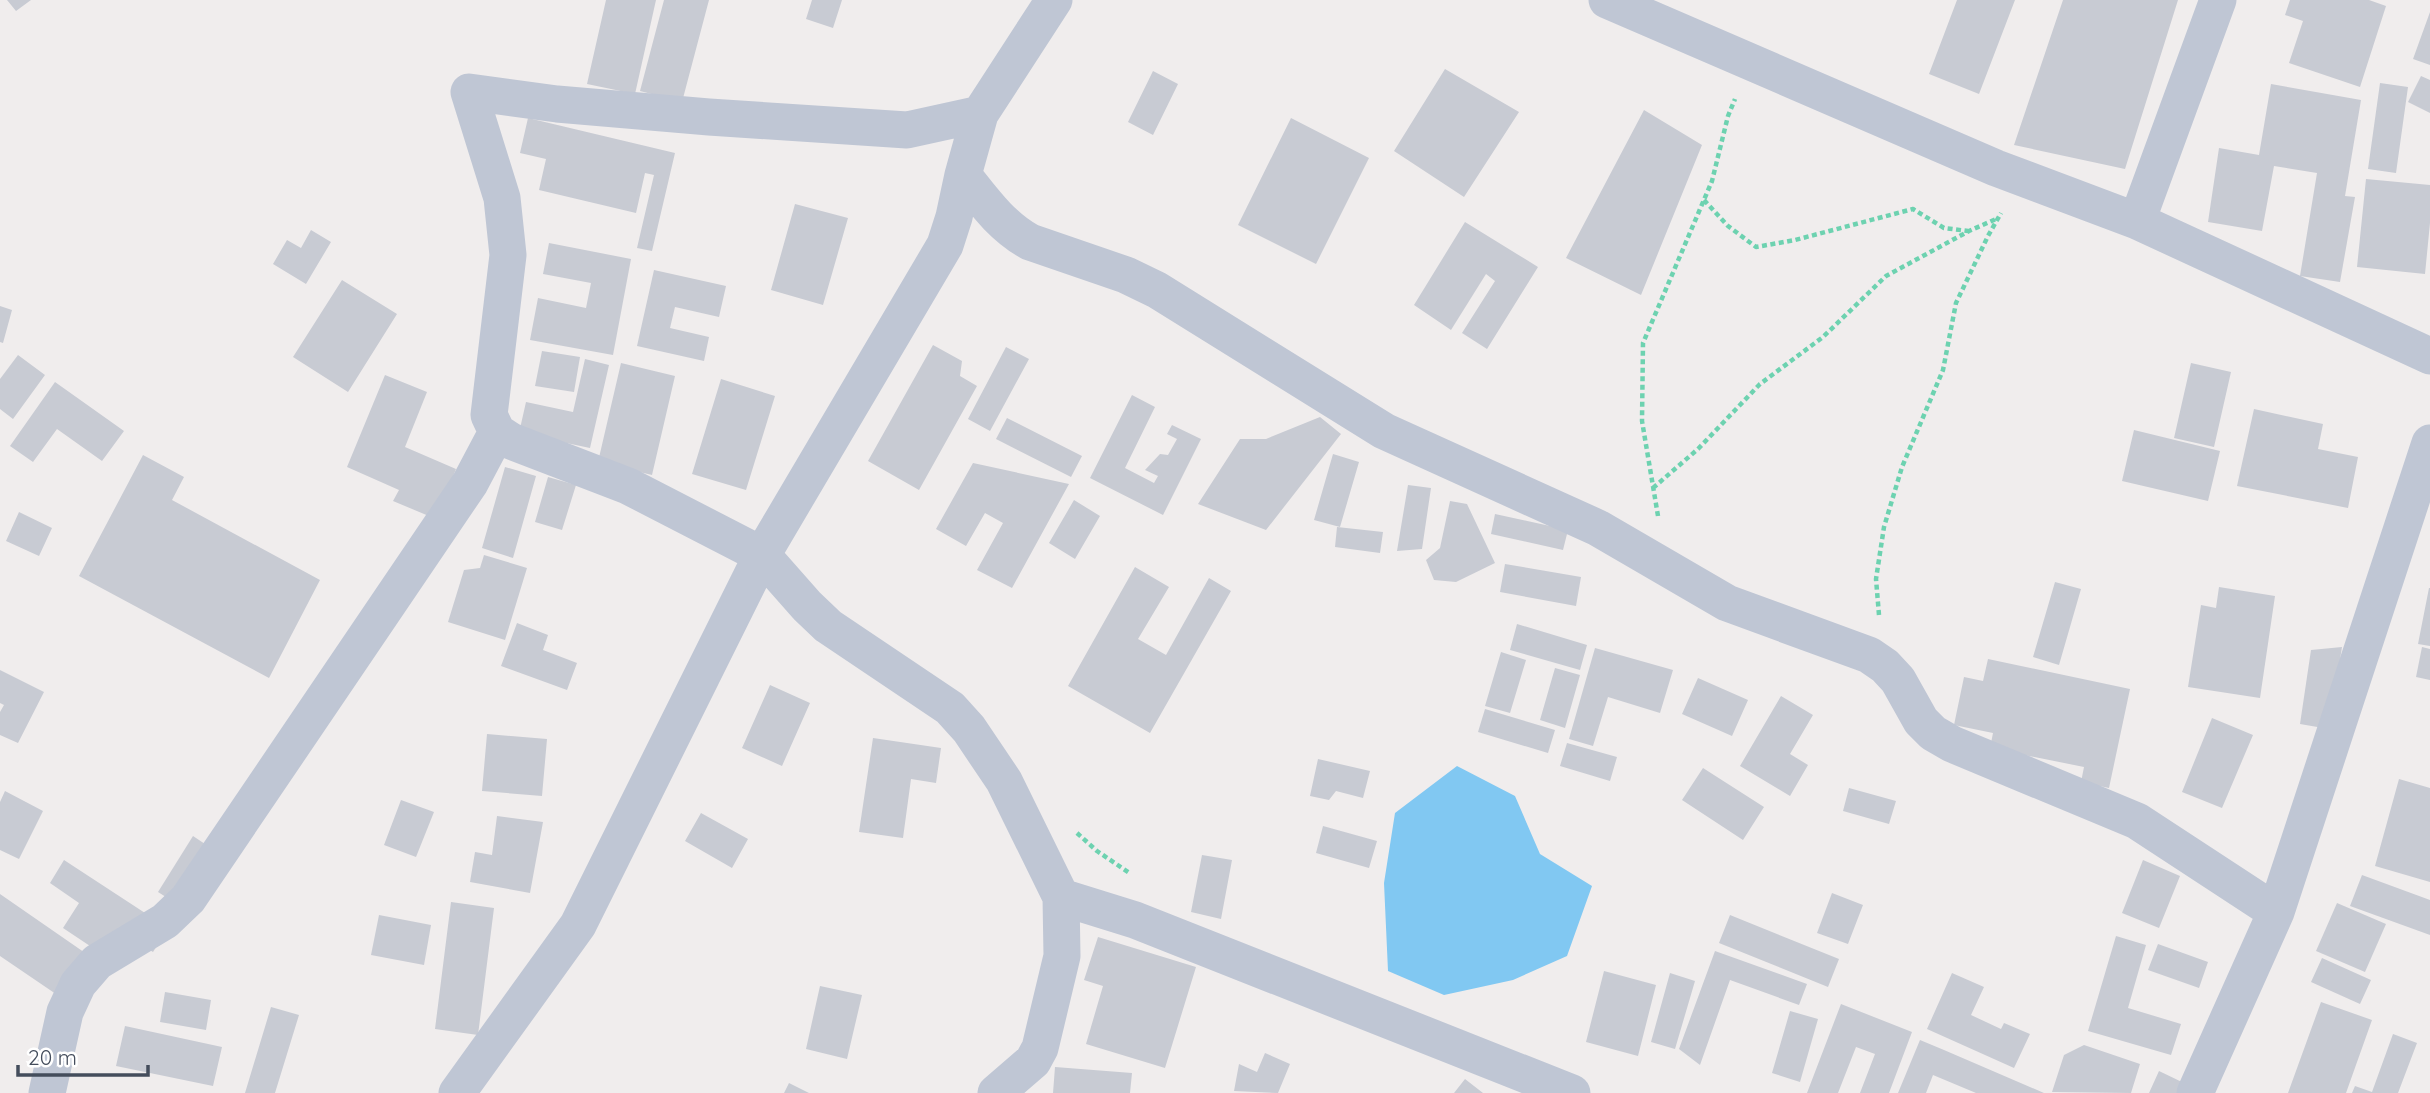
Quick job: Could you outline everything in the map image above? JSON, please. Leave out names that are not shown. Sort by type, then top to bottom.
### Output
[{"type":"street","points":[[457,1093],[578,925],[600,885],[762,555],[945,245],[979,114],[1054,0]]},
{"type":"street","points":[[1607,0],[2021,178],[2137,222],[2430,356]]},
{"type":"street","points":[[2137,222],[2218,0]]},
{"type":"street","points":[[979,114],[907,130],[570,105],[469,92],[502,198],[508,255],[489,415],[497,432],[511,441],[628,486],[762,555],[828,626],[950,708],[970,729],[1004,781],[1061,897],[1063,930],[1062,956],[1040,1048],[1033,1061],[996,1093]]},
{"type":"street","points":[[962,175],[996,216],[1016,234],[1030,242],[1126,275],[1157,290],[1384,431],[1598,528],[1727,603],[1869,655],[1898,680],[1921,721],[1942,738],[2137,821],[2277,912]]},
{"type":"street","points":[[47,1093],[65,1012],[78,985],[97,962],[165,921],[188,899],[470,482],[497,432]]},
{"type":"street","points":[[2195,1093],[2277,912],[2430,443]]},
{"type":"street","points":[[1061,897],[1136,920],[1572,1093]]},
{"type":"path","points":[[1672,571],[1652,488],[1642,421],[1643,343],[1712,180],[1728,116],[1749,62]]},
{"type":"path","points":[[1878,662],[1880,636],[1876,579],[1884,527],[1902,467],[1943,370],[1956,303],[2021,178]]},
{"type":"path","points":[[1704,200],[1728,226],[1756,247],[1842,229],[1913,209],[1944,228],[1969,231]]},
{"type":"path","points":[[1652,488],[1698,449],[1760,384],[1824,337],[1886,275],[1998,218]]},
{"type":"path","points":[[1068,825],[1097,851],[1140,879]]},
{"type":"water","points":[[1457,766],[1515,796],[1540,854],[1592,886],[1567,956],[1513,980],[1444,995],[1388,971],[1384,883],[1395,813]]},
{"type":"building","points":[[7,0],[31,0],[16,11]]},
{"type":"building","points":[[606,0],[656,0],[635,94],[587,84]]},
{"type":"building","points":[[664,0],[709,0],[682,102],[640,91]]},
{"type":"building","points":[[812,0],[842,0],[833,28],[806,19]]},
{"type":"building","points":[[1957,0],[2015,0],[1979,94],[1929,74]]},
{"type":"building","points":[[2063,0],[2178,0],[2125,169],[2014,145]]},
{"type":"building","points":[[2290,0],[2369,0],[2386,6],[2360,87],[2289,63],[2303,21],[2285,15]]},
{"type":"building","points":[[2430,12],[2430,65],[2413,59]]},
{"type":"building","points":[[1445,69],[1519,112],[1464,197],[1394,151]]},
{"type":"building","points":[[1153,71],[1178,84],[1153,135],[1128,122]]},
{"type":"building","points":[[2421,76],[2430,80],[2430,113],[2408,102]]},
{"type":"building","points":[[2380,83],[2408,87],[2396,173],[2368,169]]},
{"type":"building","points":[[2271,84],[2361,100],[2345,196],[2355,197],[2340,282],[2300,276],[2317,173],[2274,166],[2262,231],[2208,222],[2219,148],[2259,155]]},
{"type":"building","points":[[1644,110],[1702,145],[1641,295],[1566,258]]},
{"type":"building","points":[[528,118],[675,153],[652,251],[637,248],[654,175],[645,173],[636,213],[539,190],[546,159],[520,153]]},
{"type":"building","points":[[1291,118],[1369,158],[1316,264],[1238,225]]},
{"type":"building","points":[[2366,179],[2430,185],[2430,223],[2425,274],[2357,267]]},
{"type":"building","points":[[795,204],[848,218],[823,305],[771,290]]},
{"type":"building","points":[[1465,222],[1538,267],[1487,349],[1462,333],[1495,281],[1486,274],[1451,330],[1414,305]]},
{"type":"building","points":[[311,230],[331,242],[306,284],[273,264],[287,240],[301,248]]},
{"type":"building","points":[[549,243],[631,259],[613,355],[530,340],[538,298],[586,308],[591,283],[543,274]]},
{"type":"building","points":[[654,270],[726,286],[719,317],[675,307],[670,328],[709,337],[704,361],[637,346]]},
{"type":"building","points":[[342,280],[397,314],[348,392],[293,357]]},
{"type":"building","points":[[0,306],[12,310],[3,343],[0,342]]},
{"type":"building","points":[[933,345],[962,361],[960,376],[977,386],[919,490],[868,461]]},
{"type":"building","points":[[1006,347],[1029,359],[990,431],[968,419]]},
{"type":"building","points":[[542,351],[580,357],[574,392],[535,386]]},
{"type":"building","points":[[18,355],[45,375],[13,419],[0,409],[0,379]]},
{"type":"building","points":[[585,359],[609,365],[590,448],[519,433],[526,402],[573,412]]},
{"type":"building","points":[[621,363],[675,376],[652,475],[598,462]]},
{"type":"building","points":[[2191,363],[2231,372],[2214,447],[2174,438]]},
{"type":"building","points":[[385,375],[427,392],[405,447],[456,469],[436,519],[393,501],[399,490],[347,467]]},
{"type":"building","points":[[721,379],[775,396],[746,490],[692,474]]},
{"type":"building","points":[[55,382],[124,431],[102,461],[57,429],[33,462],[10,446]]},
{"type":"building","points":[[1132,395],[1155,407],[1125,468],[1154,483],[1158,476],[1145,470],[1160,454],[1168,455],[1177,439],[1167,434],[1172,425],[1201,439],[1163,515],[1090,478]]},
{"type":"building","points":[[2254,409],[2323,424],[2318,449],[2358,457],[2348,508],[2237,486]]},
{"type":"building","points":[[1320,417],[1341,434],[1266,530],[1198,504],[1240,439],[1266,439]]},
{"type":"building","points":[[1007,418],[1082,456],[1071,477],[996,439]]},
{"type":"building","points":[[2134,430],[2220,451],[2208,501],[2122,481]]},
{"type":"building","points":[[1333,454],[1359,462],[1340,527],[1314,520]]},
{"type":"building","points":[[143,455],[184,477],[172,500],[320,580],[269,678],[79,576]]},
{"type":"building","points":[[973,463],[1069,484],[1012,588],[977,570],[1003,523],[985,513],[966,546],[936,529]]},
{"type":"building","points":[[505,467],[536,476],[513,558],[482,548]]},
{"type":"building","points":[[548,477],[576,485],[562,530],[535,522]]},
{"type":"building","points":[[1408,485],[1431,488],[1422,549],[1397,551]]},
{"type":"building","points":[[1074,500],[1100,516],[1075,559],[1049,543]]},
{"type":"building","points":[[1450,501],[1467,504],[1495,563],[1456,582],[1434,580],[1426,560],[1440,548]]},
{"type":"building","points":[[19,512],[52,528],[39,556],[6,541]]},
{"type":"building","points":[[1495,514],[1568,530],[1563,550],[1491,534]]},
{"type":"building","points":[[1337,527],[1383,532],[1380,553],[1335,547]]},
{"type":"building","points":[[484,555],[527,568],[505,640],[448,622],[464,570],[480,568]]},
{"type":"building","points":[[1505,564],[1581,577],[1576,606],[1500,592]]},
{"type":"building","points":[[1135,567],[1169,587],[1138,639],[1166,655],[1209,578],[1231,591],[1150,733],[1068,686]]},
{"type":"building","points":[[2055,582],[2081,589],[2059,665],[2033,657]]},
{"type":"building","points":[[2219,587],[2275,596],[2260,698],[2188,687],[2201,605],[2216,608]]},
{"type":"building","points":[[2430,588],[2430,646],[2418,644]]},
{"type":"building","points":[[517,623],[548,635],[543,650],[577,663],[567,690],[501,666]]},
{"type":"building","points":[[1517,624],[1587,645],[1580,670],[1510,650]]},
{"type":"building","points":[[2342,647],[2329,729],[2300,724],[2311,650]]},
{"type":"building","points":[[2422,647],[2430,649],[2430,680],[2416,677]]},
{"type":"building","points":[[1595,648],[1673,670],[1660,713],[1608,697],[1593,746],[1569,739]]},
{"type":"building","points":[[1501,652],[1526,660],[1510,713],[1485,706]]},
{"type":"building","points":[[1988,659],[2130,689],[2109,788],[2081,782],[2084,767],[1990,748],[1993,733],[1954,725],[1964,677],[1983,681]]},
{"type":"building","points":[[1555,668],[1580,675],[1565,728],[1540,720]]},
{"type":"building","points":[[0,670],[44,692],[18,743],[0,735],[0,712],[4,705],[0,703]]},
{"type":"building","points":[[1698,678],[1748,700],[1732,736],[1682,714]]},
{"type":"building","points":[[770,685],[810,703],[782,766],[742,748]]},
{"type":"building","points":[[1781,696],[1813,715],[1790,754],[1808,765],[1790,796],[1740,766]]},
{"type":"building","points":[[1485,709],[1555,730],[1548,753],[1478,732]]},
{"type":"building","points":[[2212,718],[2253,735],[2222,808],[2182,792]]},
{"type":"building","points":[[487,734],[547,739],[542,796],[482,791]]},
{"type":"building","points":[[873,738],[941,748],[936,783],[911,779],[903,838],[859,832]]},
{"type":"building","points":[[1567,743],[1617,757],[1610,781],[1560,766]]},
{"type":"building","points":[[1318,759],[1370,771],[1363,798],[1336,791],[1329,800],[1310,796]]},
{"type":"building","points":[[1703,768],[1764,807],[1743,840],[1682,800]]},
{"type":"building","points":[[2399,779],[2430,788],[2430,882],[2375,866]]},
{"type":"building","points":[[1849,788],[1896,801],[1889,824],[1843,811]]},
{"type":"building","points":[[5,791],[43,811],[19,859],[0,850],[0,802]]},
{"type":"building","points":[[401,800],[434,812],[416,857],[384,845]]},
{"type":"building","points":[[701,813],[748,839],[732,868],[685,841]]},
{"type":"building","points":[[497,816],[543,822],[530,893],[470,882],[475,852],[492,855]]},
{"type":"building","points":[[1323,826],[1377,841],[1369,868],[1316,853]]},
{"type":"building","points":[[193,836],[223,856],[188,911],[158,892]]},
{"type":"building","points":[[1202,855],[1232,860],[1221,919],[1191,912]]},
{"type":"building","points":[[64,860],[168,928],[153,952],[121,932],[105,956],[63,928],[79,903],[50,883]]},
{"type":"building","points":[[2143,860],[2180,876],[2159,928],[2122,913]]},
{"type":"building","points":[[2362,875],[2430,900],[2430,935],[2350,906]]},
{"type":"building","points":[[1832,893],[1863,905],[1848,944],[1817,933]]},
{"type":"building","points":[[0,894],[104,966],[75,1007],[0,956]]},
{"type":"building","points":[[451,902],[494,908],[478,1035],[435,1029]]},
{"type":"building","points":[[2337,903],[2386,924],[2365,972],[2316,951]]},
{"type":"building","points":[[379,915],[431,925],[424,965],[371,955]]},
{"type":"building","points":[[1730,915],[1839,959],[1828,987],[1719,943]]},
{"type":"building","points":[[2116,936],[2146,945],[2128,1008],[2181,1024],[2171,1055],[2088,1031]]},
{"type":"building","points":[[1098,937],[1196,967],[1165,1068],[1086,1044],[1103,986],[1084,980]]},
{"type":"building","points":[[2158,944],[2208,962],[2199,988],[2148,970]]},
{"type":"building","points":[[1715,951],[1807,984],[1799,1005],[1730,980],[1700,1065],[1679,1049]]},
{"type":"building","points":[[2322,958],[2371,980],[2360,1004],[2311,982]]},
{"type":"building","points":[[1604,971],[1656,985],[1638,1056],[1586,1042]]},
{"type":"building","points":[[1670,973],[1695,981],[1675,1049],[1651,1042]]},
{"type":"building","points":[[1952,973],[1984,987],[1971,1015],[2001,1029],[2004,1023],[2030,1034],[2014,1068],[1927,1029]]},
{"type":"building","points":[[820,986],[862,995],[847,1059],[806,1049]]},
{"type":"building","points":[[165,992],[211,1000],[206,1030],[160,1022]]},
{"type":"building","points":[[2321,1002],[2372,1020],[2346,1093],[2288,1093]]},
{"type":"building","points":[[1841,1004],[1912,1032],[1889,1093],[1860,1093],[1875,1054],[1856,1047],[1838,1093],[1807,1093]]},
{"type":"building","points":[[271,1007],[299,1015],[275,1093],[245,1093]]},
{"type":"building","points":[[1790,1011],[1818,1019],[1800,1082],[1772,1073]]},
{"type":"building","points":[[125,1026],[222,1047],[213,1086],[116,1066]]},
{"type":"building","points":[[2393,1034],[2417,1043],[2398,1093],[2352,1093],[2355,1086],[2372,1092]]},
{"type":"building","points":[[1920,1040],[2044,1093],[1976,1093],[1933,1075],[1926,1093],[1898,1093]]},
{"type":"building","points":[[2084,1045],[2140,1064],[2131,1093],[2052,1092],[2064,1055]]},
{"type":"building","points":[[1265,1053],[1290,1064],[1278,1093],[1234,1091],[1239,1064],[1257,1072]]},
{"type":"building","points":[[1055,1067],[1132,1073],[1130,1093],[1053,1093]]},
{"type":"building","points":[[2159,1071],[2184,1083],[2179,1093],[2149,1093]]},
{"type":"building","points":[[1465,1079],[1483,1093],[1454,1093]]},
{"type":"building","points":[[789,1083],[809,1093],[784,1093]]}]
